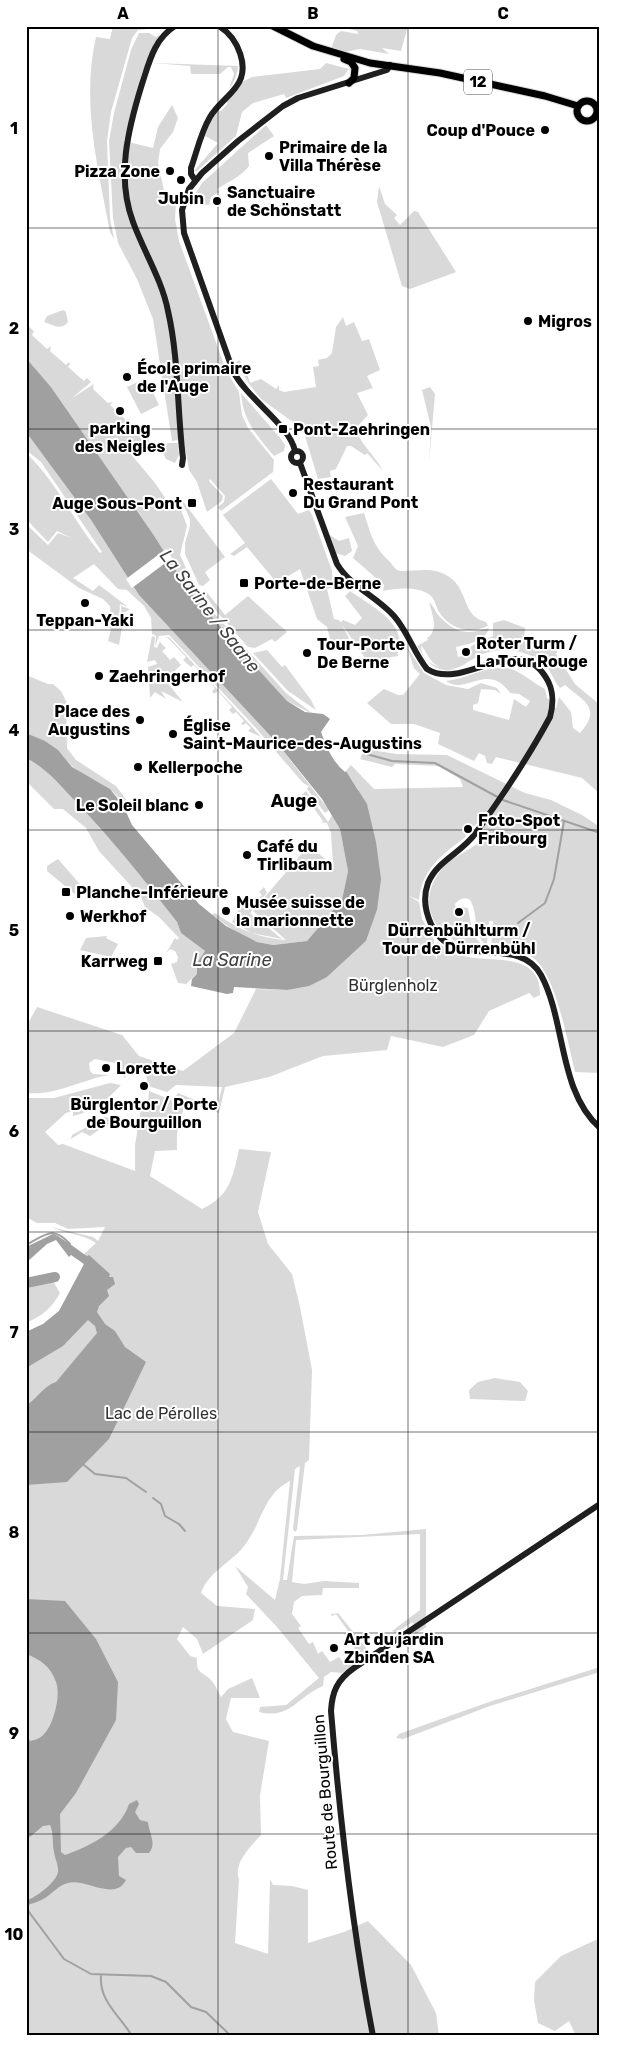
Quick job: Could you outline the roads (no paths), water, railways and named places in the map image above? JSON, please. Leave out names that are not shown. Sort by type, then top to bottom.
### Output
[{"type":"main road","points":[[175,26],[160,38],[151,58],[126,144],[124,164],[126,188],[133,220],[168,310],[182,466]]},
{"type":"main road","points":[[195,180],[191,174],[191,168],[206,126],[216,108],[236,87],[242,72],[241,58],[234,40],[219,26]]},
{"type":"main road","name":"12","points":[[273,26],[313,46],[347,58],[545,96],[578,106]]},
{"type":"main road","points":[[347,58],[355,68],[354,78],[350,83]]},
{"type":"main road","points":[[390,65],[387,70],[298,98],[283,106],[238,141],[195,180],[184,202],[184,233],[227,355],[243,387],[288,434],[295,451],[290,456],[291,461],[296,464],[300,463],[339,568],[356,587],[377,602],[398,622],[422,663],[434,674],[456,674],[497,661],[517,659],[525,661],[543,672],[551,688],[553,698],[550,717],[545,727],[470,840],[438,867],[432,877],[426,898],[427,913],[432,926],[451,945],[469,951],[518,956],[530,962],[538,969],[552,1007],[578,1099],[589,1117],[600,1128]]},
{"type":"main road","name":"12","points":[[583,101],[590,101],[598,107],[595,118],[585,121],[579,116],[578,106],[583,101]]},
{"type":"main road","name":"Route de Bourguillon","points":[[373,2036],[355,1938],[348,1885],[331,1711],[334,1692],[341,1678],[354,1668],[600,1504]]},
{"type":"water","name":"La Sarine","points":[[26,358],[51,387],[153,534],[188,589],[287,701],[305,712],[323,714],[330,719],[321,732],[333,759],[340,768],[346,771],[367,804],[376,842],[381,879],[377,910],[366,941],[327,977],[309,986],[287,990],[234,987],[233,993],[227,994],[191,986],[192,979],[197,974],[197,963],[205,951],[181,933],[177,922],[128,860],[89,815],[52,777],[26,758],[26,733],[45,741],[58,750],[72,767],[110,789],[123,805],[132,825],[199,904],[226,926],[257,942],[273,945],[307,941],[342,900],[348,871],[340,829],[322,799],[277,743],[139,595],[91,520],[26,432]]},
{"type":"water","name":"Lac de Pérolles","points":[[53,1234],[87,1256],[89,1255],[110,1274],[109,1277],[113,1277],[115,1284],[107,1290],[109,1296],[99,1306],[97,1312],[105,1324],[115,1331],[125,1347],[146,1362],[109,1439],[67,1482],[26,1485],[26,1406],[48,1386],[56,1382],[97,1333],[95,1326],[88,1320],[63,1346],[26,1368],[26,1332],[43,1324],[59,1311],[84,1264],[71,1255],[69,1257],[56,1240],[47,1244],[27,1262],[26,1247]]},
{"type":"water","points":[[26,1599],[65,1601],[96,1639],[118,1682],[116,1720],[76,1793],[60,1814],[61,1852],[65,1855],[85,1847],[112,1830],[125,1814],[129,1804],[137,1800],[139,1804],[135,1812],[140,1820],[148,1822],[152,1846],[149,1853],[136,1853],[131,1847],[126,1848],[118,1857],[119,1876],[126,1880],[115,1889],[99,1888],[75,1882],[68,1883],[43,1899],[26,1906],[26,1901],[40,1893],[54,1881],[58,1870],[50,1825],[43,1826],[26,1840],[26,1671],[29,1691],[28,1738],[30,1741],[41,1737],[48,1729],[54,1717],[58,1694],[56,1682],[48,1668],[36,1658],[26,1654]]},
{"type":"waterway","points":[[363,753],[392,761],[435,763],[503,800],[600,833]]},
{"type":"waterway","points":[[518,923],[545,903],[554,879],[564,821]]},
{"type":"waterway","points":[[26,1245],[44,1235],[54,1233],[64,1238],[70,1244]]},
{"type":"waterway","name":"La Sarine / Saane","points":[[26,1283],[55,1277]]},
{"type":"waterway","points":[[84,1465],[95,1474],[126,1478],[146,1492]]},
{"type":"waterway","points":[[153,1498],[161,1504],[165,1516],[179,1524],[185,1531]]},
{"type":"waterway","points":[[26,1908],[64,1959],[91,1974],[151,1976],[166,1982],[191,2007],[206,2012],[231,2036]]},
{"type":"waterway","points":[[101,1976],[101,1985],[107,2001],[132,2036]]},
{"type":"place","name":"Coup d'Pouce","points":[[545,130]]},
{"type":"place","name":"Primaire de la Villa Thérèse","points":[[269,156]]},
{"type":"place","name":"Pizza Zone","points":[[170,171]]},
{"type":"place","name":"Jubin","points":[[181,180]]},
{"type":"place","name":"Sanctuaire de Schönstatt","points":[[217,201]]},
{"type":"place","name":"Migros","points":[[528,321]]},
{"type":"place","name":"École primaire de l'Auge","points":[[127,377]]},
{"type":"place","name":"parking des Neigles","points":[[120,411]]},
{"type":"place","name":"Pont-Zaehringen","points":[[283,429]]},
{"type":"place","name":"Restaurant Du Grand Pont","points":[[293,493]]},
{"type":"place","name":"Auge Sous-Pont","points":[[192,503]]},
{"type":"place","name":"Porte-de-Berne","points":[[244,583]]},
{"type":"place","name":"Teppan-Yaki","points":[[85,603]]},
{"type":"place","name":"Roter Turm / La Tour Rouge","points":[[466,652]]},
{"type":"place","name":"Tour-Porte De Berne","points":[[307,653]]},
{"type":"place","name":"Zaehringerhof","points":[[99,676]]},
{"type":"place","name":"Place des Augustins","points":[[140,720]]},
{"type":"place","name":"Église Saint-Maurice-des-Augustins","points":[[173,734]]},
{"type":"place","name":"Kellerpoche","points":[[138,767]]},
{"type":"place","name":"Le Soleil blanc","points":[[199,805]]},
{"type":"place","name":"Foto-Spot Fribourg","points":[[468,829]]},
{"type":"place","name":"Café du Tirlibaum","points":[[247,855]]},
{"type":"place","name":"Planche-Inférieure","points":[[66,892]]},
{"type":"place","name":"Musée suisse de la marionnette","points":[[226,911]]},
{"type":"place","name":"Dürrenbühlturm / Tour de Dürrenbühl","points":[[459,912]]},
{"type":"place","name":"Werkhof","points":[[70,916]]},
{"type":"place","name":"Karrweg","points":[[158,961]]},
{"type":"place","name":"Lorette","points":[[106,1068]]},
{"type":"place","name":"Bürglentor / Porte de Bourguillon","points":[[144,1086]]},
{"type":"place","name":"Art du jardin Zbinden SA","points":[[334,1648]]},
{"type":"district","name":"Auge","points":[[294,801]]},
{"type":"park label","name":"Bürglenholz","points":[[393,985]]}]
